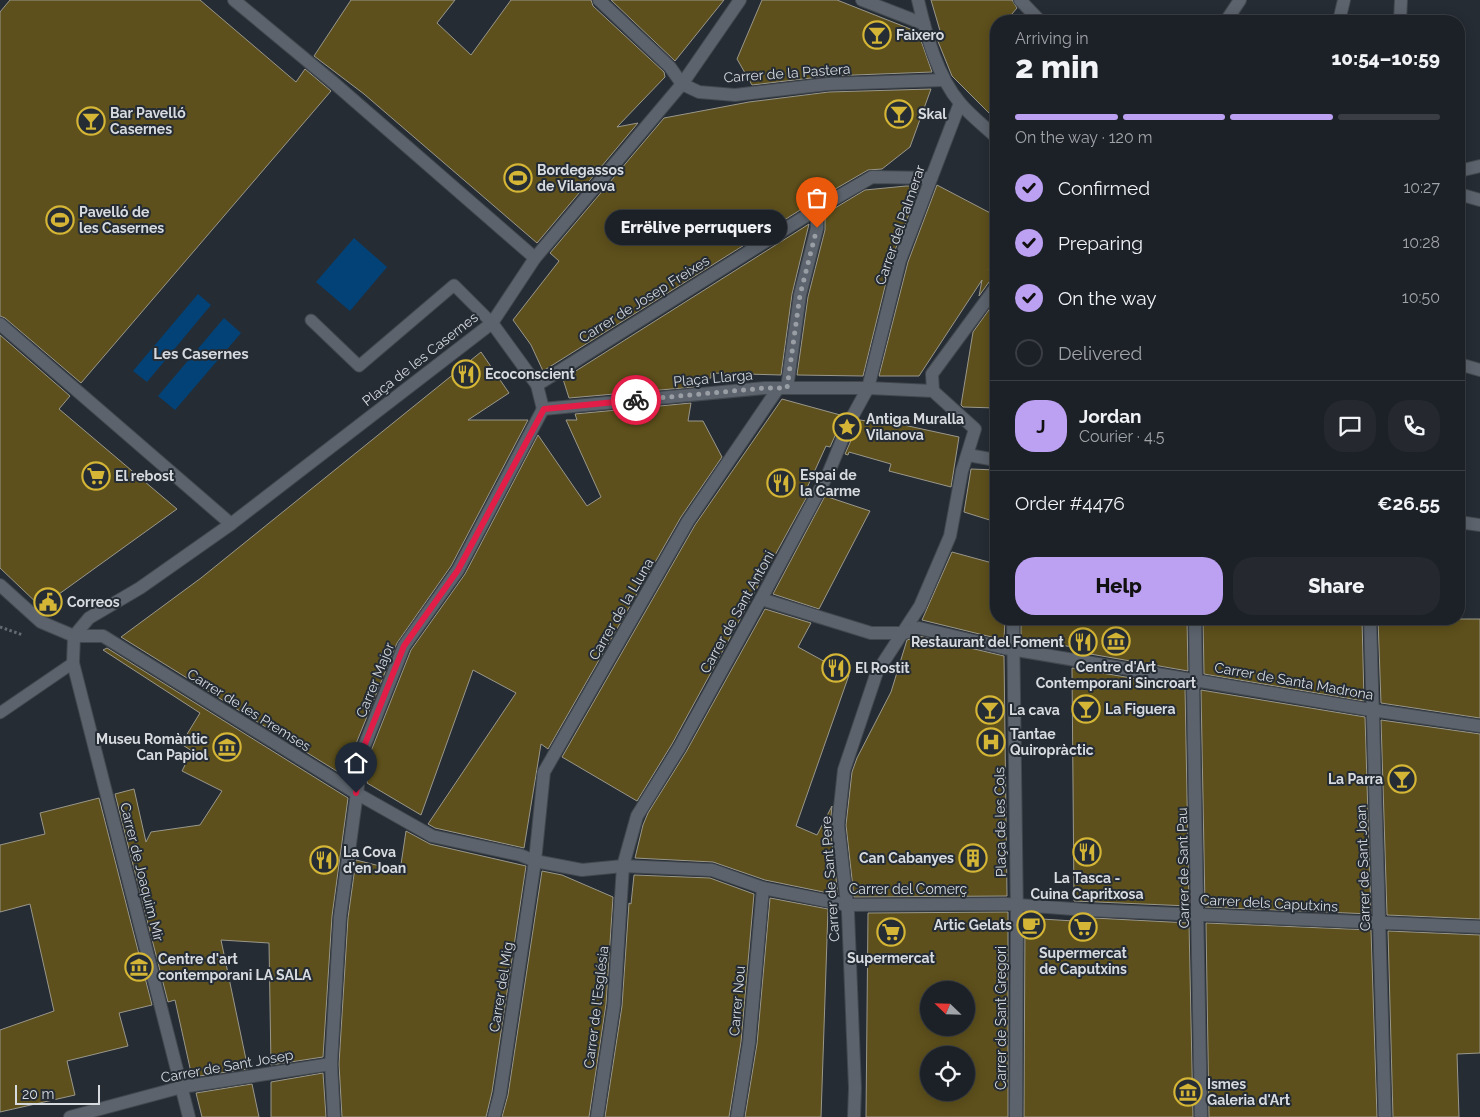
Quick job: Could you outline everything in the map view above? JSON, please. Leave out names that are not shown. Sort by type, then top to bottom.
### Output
[{"type":"street","points":[[234,0],[329,78],[536,258],[682,84],[740,0]]},
{"type":"street","points":[[600,0],[670,67],[682,84]]},
{"type":"street","points":[[862,0],[924,24]]},
{"type":"street","points":[[918,0],[924,24],[944,80],[960,103],[990,131]]},
{"type":"street","points":[[1020,0],[1034,15]]},
{"type":"street","points":[[1230,15],[1240,0]]},
{"type":"street","points":[[1400,15],[1401,0]]},
{"type":"street","name":"Carrer de la Pastera","points":[[682,84],[699,92],[735,95],[828,84],[944,80]]},
{"type":"street","name":"Carrer del Palmerar","points":[[868,388],[900,260],[960,103]]},
{"type":"street","points":[[1465,170],[1480,166]]},
{"type":"street","name":"Carrer de Josep Freixes","points":[[537,384],[817,209],[872,177],[931,178]]},
{"type":"street","points":[[1465,196],[1480,200]]},
{"type":"street","points":[[782,389],[800,295],[817,228],[817,209]]},
{"type":"street","name":"Plaça de les Casernes","points":[[74,636],[89,618],[140,588],[231,524],[492,323],[536,258]]},
{"type":"street","points":[[990,295],[932,374],[933,391],[975,429],[968,455],[990,459]]},
{"type":"street","points":[[492,323],[537,384],[544,409]]},
{"type":"street","points":[[0,324],[231,524]]},
{"type":"street","points":[[1465,366],[1480,370]]},
{"type":"street","name":"Plaça Llarga","points":[[544,409],[765,388],[868,388],[933,391]]},
{"type":"street","points":[[852,419],[868,388]]},
{"type":"street","name":"Carrer de la Lluna","points":[[535,861],[544,772],[688,520],[782,389]]},
{"type":"street","name":"Carrer Major","points":[[334,1117],[331,1064],[340,917],[363,749],[404,646],[458,570],[544,409]]},
{"type":"street","name":"Carrer de Sant Antoni","points":[[623,866],[636,816],[679,748],[761,600],[828,474],[845,433]]},
{"type":"street","name":"Carrer de Sant Pere","points":[[854,1117],[855,1088],[847,905],[838,825],[844,770],[877,672],[920,606],[950,536],[962,471],[968,455]]},
{"type":"street","points":[[1465,523],[1480,525]]},
{"type":"street","points":[[0,585],[41,622],[74,636],[73,663]]},
{"type":"street","points":[[761,600],[871,633],[904,633],[919,628],[1008,649]]},
{"type":"street","name":"Plaça de les Cols","points":[[1013,625],[1013,636],[1008,649],[1016,918]]},
{"type":"street","name":"Carrer de Sant Pau","points":[[1195,625],[1196,679],[1194,699],[1201,1117]]},
{"type":"street","name":"Carrer de Sant Joan","points":[[1370,625],[1385,1117]]},
{"type":"street","name":"Carrer de les Premses","points":[[74,636],[103,636],[356,793],[432,836],[520,855],[535,861]]},
{"type":"street","name":"Carrer de Santa Madrona","points":[[1008,649],[1073,658],[1374,710],[1480,726]]},
{"type":"street","name":"Carrer de Joaquim Mir","points":[[73,663],[189,1117]]},
{"type":"street","name":"Carrer del Comerç","points":[[535,861],[582,870],[623,866],[712,870],[763,888],[847,905],[1016,905]]},
{"type":"street","name":"Carrer del Mig","points":[[494,1117],[500,1094],[535,861]]},
{"type":"street","name":"Carrer de l'Església","points":[[597,1117],[614,1005],[623,866]]},
{"type":"street","name":"Carrer Nou","points":[[737,1117],[748,1043],[763,888]]},
{"type":"street","name":"Carrer dels Caputxins","points":[[1016,905],[1087,910],[1480,927]]},
{"type":"street","name":"Carrer de Sant Gregori","points":[[1016,918],[1016,1117]]},
{"type":"street","name":"Carrer de Sant Josep","points":[[70,1117],[182,1087],[331,1064]]},
{"type":"lane","points":[[311,320],[358,366],[454,285],[492,323]]},
{"type":"lane","points":[[0,713],[73,663]]},
{"type":"shaded area","points":[[354,238],[387,267],[350,311],[316,282]]},
{"type":"shaded area","points":[[198,294],[211,305],[147,382],[133,371]]},
{"type":"shaded area","points":[[224,318],[241,333],[175,410],[158,396]]},
{"type":"building","name":"Pavelló de les Casernes","points":[[10,0],[200,0],[296,82],[305,69],[331,91],[81,383],[5,318],[0,316],[0,12]]},
{"type":"building","points":[[351,0],[455,0],[437,23],[471,55],[511,0],[591,0],[593,6],[664,72],[665,77],[617,127],[638,123],[537,243],[364,94],[314,56]]},
{"type":"building","points":[[611,0],[724,0],[675,61]]},
{"type":"building","points":[[762,0],[837,0],[918,32],[932,72],[828,76],[752,85],[737,59]]},
{"type":"building","points":[[931,0],[1012,0],[1017,8],[1011,15],[990,15],[990,114],[952,76],[937,39],[943,41]]},
{"type":"building","points":[[931,89],[910,147],[882,169],[868,170],[813,202],[543,371],[531,345],[513,320],[559,261],[550,253],[664,118],[749,102],[829,92]]},
{"type":"building","points":[[937,185],[990,213],[990,282],[979,296],[982,280],[919,376],[879,376],[908,262]]},
{"type":"building","points":[[920,186],[892,258],[863,376],[797,375],[808,297],[825,230],[825,214],[865,190]]},
{"type":"building","points":[[809,224],[792,294],[781,375],[711,373],[711,378],[695,379],[694,387],[569,398],[563,379]]},
{"type":"building","points":[[990,308],[990,408],[963,407],[961,405],[973,332]]},
{"type":"building","points":[[0,335],[70,396],[59,409],[177,509],[41,607],[0,568]]},
{"type":"building","points":[[481,352],[509,393],[468,420],[528,420],[451,566],[397,643],[355,746],[351,780],[121,637],[201,578]]},
{"type":"building","points":[[782,399],[844,416],[846,425],[838,429],[830,447],[826,446],[806,490],[810,491],[672,744],[637,801],[562,757],[695,525]]},
{"type":"building","points":[[691,403],[688,421],[703,421],[722,457],[681,517],[548,749],[541,744],[524,848],[435,828],[428,824],[516,693],[473,670],[421,815],[367,783],[371,751],[411,650],[465,574],[538,435],[587,506],[601,497],[566,420],[577,420],[575,414]]},
{"type":"building","points":[[860,420],[899,426],[899,424],[959,437],[951,487],[889,471],[891,464],[849,452],[848,455],[845,454],[853,436],[850,427],[856,426]]},
{"type":"building","points":[[971,469],[990,470],[990,520],[964,512]]},
{"type":"building","points":[[825,496],[870,511],[819,609],[773,594]]},
{"type":"building","points":[[952,552],[990,562],[990,625],[1005,625],[1004,640],[922,620]]},
{"type":"building","points":[[765,609],[811,623],[798,647],[849,675],[796,826],[817,835],[832,806],[830,826],[838,895],[765,880],[713,862],[635,858],[648,813],[686,752]]},
{"type":"building","points":[[1465,619],[1480,619],[1480,718],[1381,703],[1378,625],[1465,625]]},
{"type":"building","points":[[1021,625],[1187,625],[1188,671],[1073,651],[1073,647],[1021,639]]},
{"type":"building","points":[[1203,625],[1362,625],[1364,701],[1204,674]]},
{"type":"building","points":[[919,636],[1004,656],[1007,896],[854,897],[846,825],[852,772],[857,758],[891,692],[907,640]]},
{"type":"building","points":[[107,648],[348,798],[332,916],[323,1057],[271,1065],[269,943],[221,940],[248,1069],[192,1077],[175,1000],[168,1002],[115,794],[134,789],[146,842],[151,832],[200,825],[222,791],[182,771],[192,751],[181,744],[200,713],[103,650]]},
{"type":"building","points":[[1072,668],[1185,687],[1189,906],[1074,901]]},
{"type":"building","points":[[1201,690],[1365,717],[1371,914],[1205,907]]},
{"type":"building","points":[[1381,720],[1480,734],[1480,919],[1387,915]]},
{"type":"building","points":[[99,798],[152,1005],[119,1013],[128,1046],[67,1061],[75,1095],[0,1112],[0,1030],[54,1011],[30,904],[0,912],[0,845],[45,834],[40,813]]},
{"type":"building","points":[[406,831],[430,844],[526,866],[492,1092],[486,1117],[342,1117],[339,1064],[348,918],[356,860],[400,871]]},
{"type":"building","points":[[542,871],[562,875],[613,897],[606,1004],[589,1117],[502,1117],[508,1095]]},
{"type":"building","points":[[634,875],[710,878],[754,894],[741,1042],[729,1117],[605,1117],[622,1006],[629,903],[631,904]]},
{"type":"building","points":[[770,898],[828,909],[821,1117],[745,1117],[757,1044]]},
{"type":"building","points":[[1008,912],[1008,1117],[866,1117],[868,913]]},
{"type":"building","points":[[1074,917],[1189,923],[1193,1117],[1024,1117],[1025,918],[1074,921]]},
{"type":"building","points":[[1206,923],[1371,930],[1377,1117],[1209,1117]]},
{"type":"building","points":[[1388,931],[1480,935],[1480,1053],[1457,1054],[1459,1117],[1393,1117]]},
{"type":"building","points":[[323,1073],[326,1117],[271,1117],[271,1082]]},
{"type":"building","points":[[252,1084],[259,1117],[202,1117],[196,1093]]},
{"type":"way so far","points":[[636,400],[765,388],[777,390],[787,388],[800,295],[817,228]]},
{"type":"place","name":"Faixero","points":[[877,35]]},
{"type":"place","name":"Skal","points":[[899,114]]},
{"type":"place","name":"Bar Pavelló Casernes","points":[[91,121]]},
{"type":"place","name":"Bordegassos de Vilanova","points":[[518,178]]},
{"type":"place","name":"Pavelló de les Casernes","points":[[60,220]]},
{"type":"place","name":"Errëlive perruquers","points":[[817,228]]},
{"type":"place","name":"Ecoconscient","points":[[466,374]]},
{"type":"place","name":"Antiga Muralla Vilanova","points":[[847,427]]},
{"type":"place","name":"El rebost","points":[[96,476]]},
{"type":"place","name":"Espai de la Carme","points":[[781,483]]},
{"type":"place","name":"Correos","points":[[48,602]]},
{"type":"place","name":"Centre d'Art Contemporani Sincroart","points":[[1116,641]]},
{"type":"place","name":"Restaurant del Foment","points":[[1083,642]]},
{"type":"place","name":"El Rostit","points":[[836,668]]},
{"type":"place","name":"La Figuera","points":[[1086,709]]},
{"type":"place","name":"La cava","points":[[990,710]]},
{"type":"place","name":"Tantae Quiropràctic","points":[[991,742]]},
{"type":"place","name":"Museu Romàntic Can Papiol","points":[[227,747]]},
{"type":"place","name":"La Parra","points":[[1402,779]]},
{"type":"place","name":"La Tasca - Cuina Capritxosa","points":[[1087,852]]},
{"type":"place","name":"Can Cabanyes","points":[[973,858]]},
{"type":"place","name":"La Cova d'en Joan","points":[[324,860]]},
{"type":"place","name":"Artic Gelats","points":[[1031,925]]},
{"type":"place","name":"Supermercat de Caputxins","points":[[1083,927]]},
{"type":"place","name":"Supermercat","points":[[891,932]]},
{"type":"place","name":"Centre d'art contemporani LA SALA","points":[[139,967]]},
{"type":"place","name":"Ismes Galeria d'Art","points":[[1188,1092]]},
{"type":"district","name":"Les Casernes","points":[[201,354]]},
{"type":"route","points":[[356,793],[363,749],[404,646],[458,570],[544,409],[636,400]]}]
